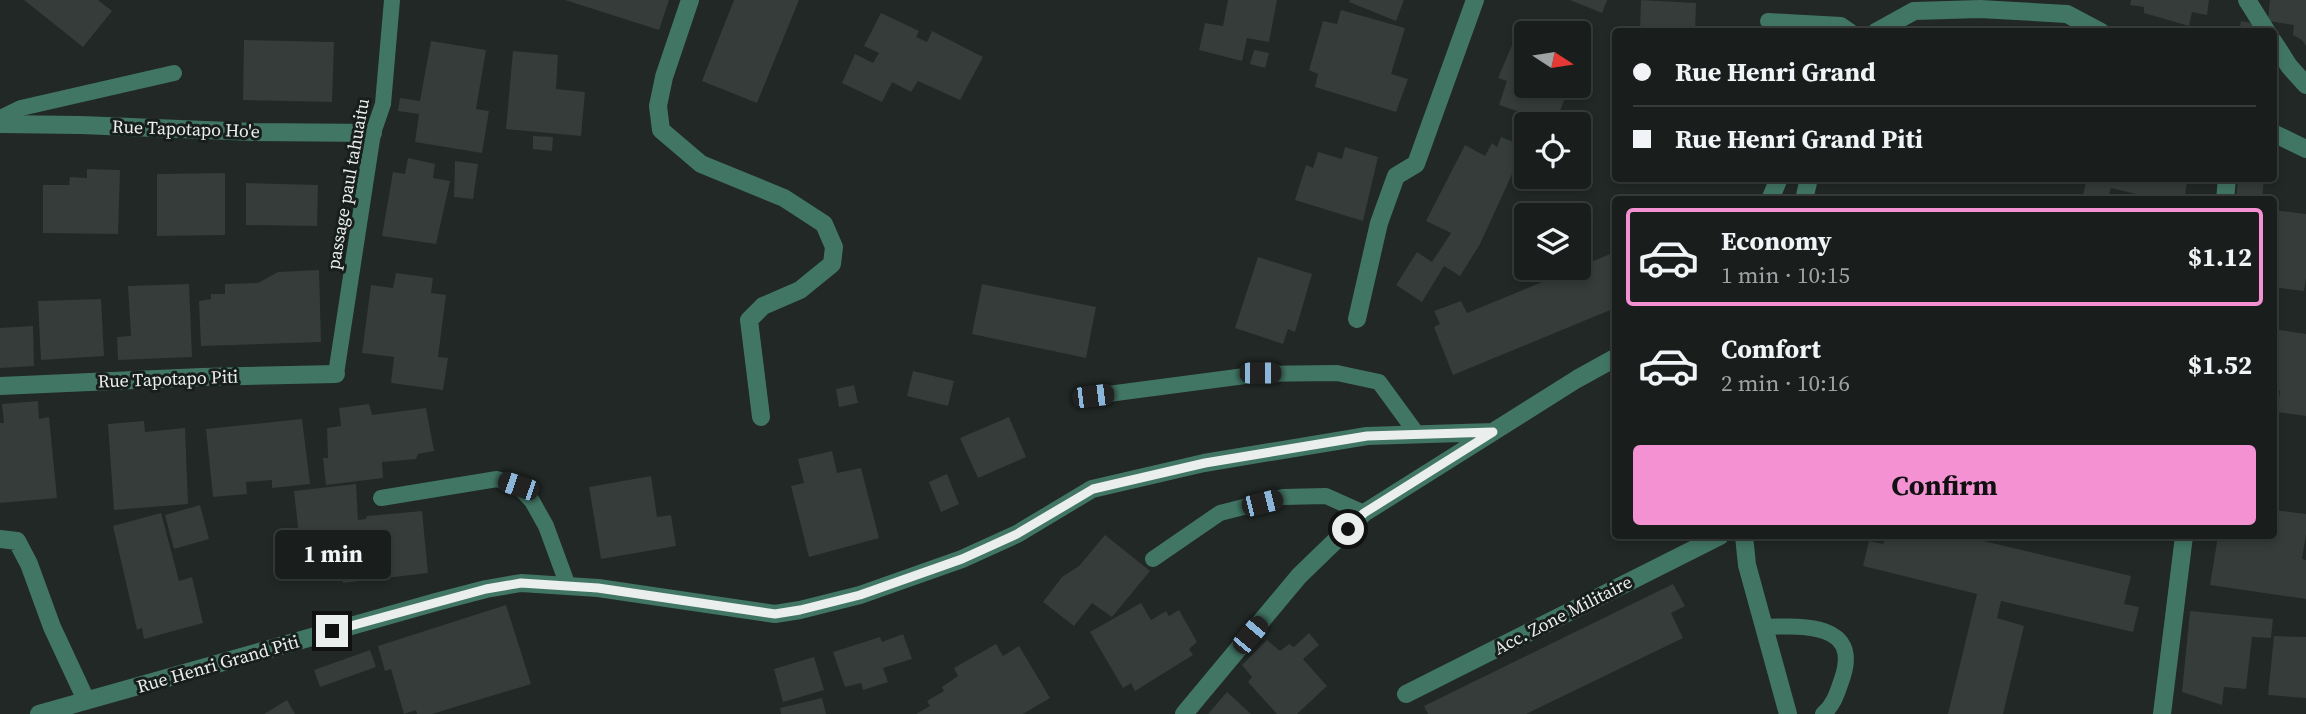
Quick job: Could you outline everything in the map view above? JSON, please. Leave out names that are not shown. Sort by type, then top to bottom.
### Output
[{"type":"street","points":[[690,0],[664,77],[658,106],[662,130],[701,164],[784,198],[824,224],[835,247],[832,264],[800,290],[763,306],[749,320],[761,417]]},
{"type":"street","points":[[1357,319],[1379,223],[1396,176],[1416,164],[1475,0]]},
{"type":"street","points":[[2247,0],[2264,28]]},
{"type":"street","points":[[1883,28],[1914,11],[1980,9],[2067,14],[2093,28]]},
{"type":"street","points":[[2277,47],[2306,85]]},
{"type":"street","name":"Rue Tapotapo Ho'e","points":[[0,124],[373,133]]},
{"type":"street","points":[[2277,135],[2306,149]]},
{"type":"street","points":[[1184,714],[1299,576],[1364,513],[1612,360]]},
{"type":"street","name":"Rue Tapotapo Piti","points":[[0,386],[336,374]]},
{"type":"street","name":"Rue Henri Grand Piti","points":[[39,714],[486,589],[521,583],[568,586],[775,614],[800,610],[860,595],[962,559],[1017,534],[1093,489],[1218,461],[1367,436],[1493,432]]},
{"type":"street","points":[[0,539],[17,541],[29,564],[52,627],[86,700]]},
{"type":"street","name":"Acc. Zone Militaire","points":[[1406,694],[1714,539]]},
{"type":"street","points":[[1744,539],[1747,565],[1788,714]]},
{"type":"street","points":[[2162,714],[2184,539]]},
{"type":"lane","name":"passage paul tahuaitu","points":[[336,374],[373,133],[383,104],[392,0]]},
{"type":"lane","points":[[1768,21],[1841,25],[1845,28]]},
{"type":"lane","points":[[0,118],[22,108],[174,73]]},
{"type":"lane","points":[[1093,396],[1260,373],[1337,373],[1379,382],[1417,434]]},
{"type":"lane","points":[[382,498],[497,479],[518,486],[532,500],[546,526],[568,586]]},
{"type":"lane","points":[[1153,559],[1220,513],[1283,497],[1326,496],[1364,513]]},
{"type":"lane","points":[[1764,626],[1822,629],[1840,643],[1845,658],[1844,671],[1833,702],[1823,714]]},
{"type":"building","points":[[24,0],[98,0],[112,11],[83,47]]},
{"type":"building","points":[[565,0],[669,0],[659,30]]},
{"type":"building","points":[[734,0],[799,0],[757,103],[702,81]]},
{"type":"building","points":[[1228,0],[1277,0],[1269,42],[1247,38],[1242,61],[1199,50],[1205,23],[1223,26]]},
{"type":"building","points":[[1404,0],[1396,21],[1349,2]]},
{"type":"building","points":[[1570,0],[1607,0],[1602,13]]},
{"type":"building","points":[[1641,0],[1696,3],[1695,28],[1640,28]]},
{"type":"building","points":[[2131,0],[2209,0],[2207,15],[2192,12],[2189,26],[2144,13],[2144,7],[2130,5]]},
{"type":"building","points":[[2270,0],[2306,0],[2306,46],[2293,35],[2294,25],[2268,21]]},
{"type":"building","points":[[1341,10],[1405,28],[1391,74],[1408,79],[1396,112],[1315,87],[1318,74],[1309,70],[1323,21],[1337,24]]},
{"type":"building","points":[[881,13],[919,31],[916,37],[927,42],[932,31],[983,57],[960,100],[918,81],[911,92],[892,82],[882,102],[842,83],[855,54],[873,63],[879,53],[864,46]]},
{"type":"building","points":[[2241,21],[2258,24],[2258,28],[2240,28]]},
{"type":"building","points":[[244,40],[334,42],[332,102],[243,100]]},
{"type":"building","points":[[1514,40],[1514,98],[1565,98],[1559,112],[1521,112],[1499,105],[1507,81],[1498,78]]},
{"type":"building","points":[[431,41],[486,50],[476,109],[489,111],[482,153],[415,142],[419,114],[398,111],[400,98],[420,101]]},
{"type":"building","points":[[1254,50],[1269,53],[1265,68],[1250,64]]},
{"type":"building","points":[[513,51],[558,55],[556,89],[585,92],[581,136],[506,129]]},
{"type":"building","points":[[533,136],[553,137],[552,151],[533,149]]},
{"type":"building","points":[[1501,137],[1514,142],[1514,170],[1480,244],[1460,276],[1444,266],[1422,302],[1396,285],[1417,252],[1432,262],[1451,233],[1426,221],[1465,145],[1485,156],[1492,143],[1497,147]]},
{"type":"building","points":[[1345,147],[1378,157],[1363,221],[1295,200],[1306,165],[1313,168],[1318,152],[1342,159]]},
{"type":"building","points":[[408,158],[435,164],[433,178],[450,181],[436,244],[382,236],[393,172],[405,174]]},
{"type":"building","points":[[455,161],[478,164],[473,199],[454,197]]},
{"type":"building","points":[[87,169],[120,170],[118,234],[43,233],[43,185],[69,185],[70,177],[87,178]]},
{"type":"building","points":[[225,173],[225,235],[157,236],[157,174]]},
{"type":"building","points":[[2086,182],[2187,183],[2185,196],[2144,196],[2111,188],[2108,196],[2083,196]]},
{"type":"building","points":[[2238,182],[2264,182],[2262,196],[2236,196]]},
{"type":"building","points":[[246,183],[318,185],[317,226],[246,225]]},
{"type":"building","points":[[2277,210],[2306,214],[2304,291],[2277,288]]},
{"type":"building","points":[[1612,253],[1612,309],[1453,375],[1434,327],[1440,324],[1434,311],[1461,301],[1467,313],[1547,280],[1591,280],[1591,262]]},
{"type":"building","points":[[1258,257],[1312,274],[1295,332],[1288,329],[1283,344],[1235,328]]},
{"type":"building","points":[[319,270],[321,342],[201,346],[199,301],[211,299],[211,294],[225,294],[225,284],[258,283],[278,272]]},
{"type":"building","points":[[396,273],[433,278],[431,293],[446,295],[438,357],[448,358],[443,390],[391,383],[394,357],[362,353],[371,285],[393,288]]},
{"type":"building","points":[[189,284],[192,357],[118,360],[117,337],[131,336],[128,286]]},
{"type":"building","points":[[982,284],[1096,307],[1086,358],[972,334]]},
{"type":"building","points":[[101,299],[104,356],[41,360],[38,301]]},
{"type":"building","points":[[33,326],[34,366],[0,368],[0,328]]},
{"type":"building","points":[[2277,330],[2306,334],[2306,416],[2277,412],[2280,391],[2277,391]]},
{"type":"building","points":[[913,371],[954,381],[948,406],[907,396]]},
{"type":"building","points":[[854,385],[858,403],[839,407],[836,389]]},
{"type":"building","points":[[38,401],[39,419],[49,417],[57,498],[0,503],[0,423],[4,423],[2,404]]},
{"type":"building","points":[[369,404],[372,415],[426,408],[434,451],[418,454],[416,459],[382,462],[383,478],[326,485],[323,458],[328,458],[327,428],[341,426],[339,408]]},
{"type":"building","points":[[1009,417],[1026,457],[978,478],[960,438]]},
{"type":"building","points":[[302,419],[310,484],[272,488],[272,480],[246,482],[247,494],[213,497],[206,429]]},
{"type":"building","points":[[144,421],[145,432],[185,428],[188,504],[114,510],[108,424]]},
{"type":"building","points":[[832,451],[837,473],[861,468],[879,538],[809,557],[791,486],[804,483],[798,459]]},
{"type":"building","points":[[947,474],[959,504],[941,512],[929,482]]},
{"type":"building","points":[[651,476],[657,517],[671,515],[676,546],[601,559],[589,487]]},
{"type":"building","points":[[356,484],[358,520],[366,519],[367,516],[422,511],[428,573],[343,583],[337,533],[322,536],[325,567],[303,571],[294,491]]},
{"type":"building","points":[[200,505],[209,539],[174,549],[165,515]]},
{"type":"building","points":[[2277,510],[2306,514],[2302,559],[2306,560],[2306,599],[2210,585],[2218,539],[2277,539]]},
{"type":"building","points":[[161,513],[179,581],[192,577],[203,623],[144,639],[142,628],[137,630],[113,526]]},
{"type":"building","points":[[1105,535],[1150,571],[1112,617],[1092,603],[1074,626],[1043,602],[1062,577],[1079,566]]},
{"type":"building","points":[[1885,539],[1976,539],[2131,576],[2124,604],[2139,607],[2133,632],[2001,601],[1997,618],[2024,626],[2003,714],[1948,714],[1977,594],[1863,566],[1869,541],[1883,544]]},
{"type":"building","points":[[1673,584],[1685,606],[1671,613],[1683,638],[1526,714],[1428,714],[1424,706]]},
{"type":"building","points":[[1141,603],[1151,620],[1166,611],[1169,616],[1179,610],[1197,642],[1189,649],[1193,655],[1135,691],[1131,683],[1123,688],[1090,632]]},
{"type":"building","points":[[506,605],[531,684],[432,714],[417,714],[416,710],[404,714],[391,669],[385,671],[378,646]]},
{"type":"building","points":[[2190,611],[2273,619],[2271,638],[2252,637],[2246,689],[2224,687],[2222,705],[2182,692]]},
{"type":"building","points":[[1309,633],[1319,645],[1303,659],[1327,686],[1297,714],[1277,714],[1248,682],[1252,677],[1242,665],[1267,640],[1280,651],[1289,644],[1294,647]]},
{"type":"building","points":[[903,634],[912,659],[883,668],[888,682],[863,690],[861,683],[845,687],[833,652],[880,637],[882,642]]},
{"type":"building","points":[[2274,636],[2306,637],[2306,698],[2268,695]]},
{"type":"building","points":[[996,644],[1003,656],[1019,646],[1050,698],[1023,714],[916,714],[930,706],[927,701],[944,691],[942,687],[958,676],[954,668]]},
{"type":"building","points":[[370,650],[376,667],[320,687],[314,670]]},
{"type":"building","points":[[814,657],[824,690],[783,702],[774,669]]},
{"type":"building","points":[[1227,692],[1251,714],[1208,714]]},
{"type":"building","points":[[822,698],[826,714],[781,714],[780,708]]},
{"type":"building","points":[[287,700],[295,714],[264,714]]},
{"type":"route","points":[[332,631],[486,589],[521,583],[598,588],[775,614],[800,610],[860,595],[962,559],[1017,534],[1093,489],[1205,463],[1367,436],[1493,432],[1364,513],[1348,529]]}]
